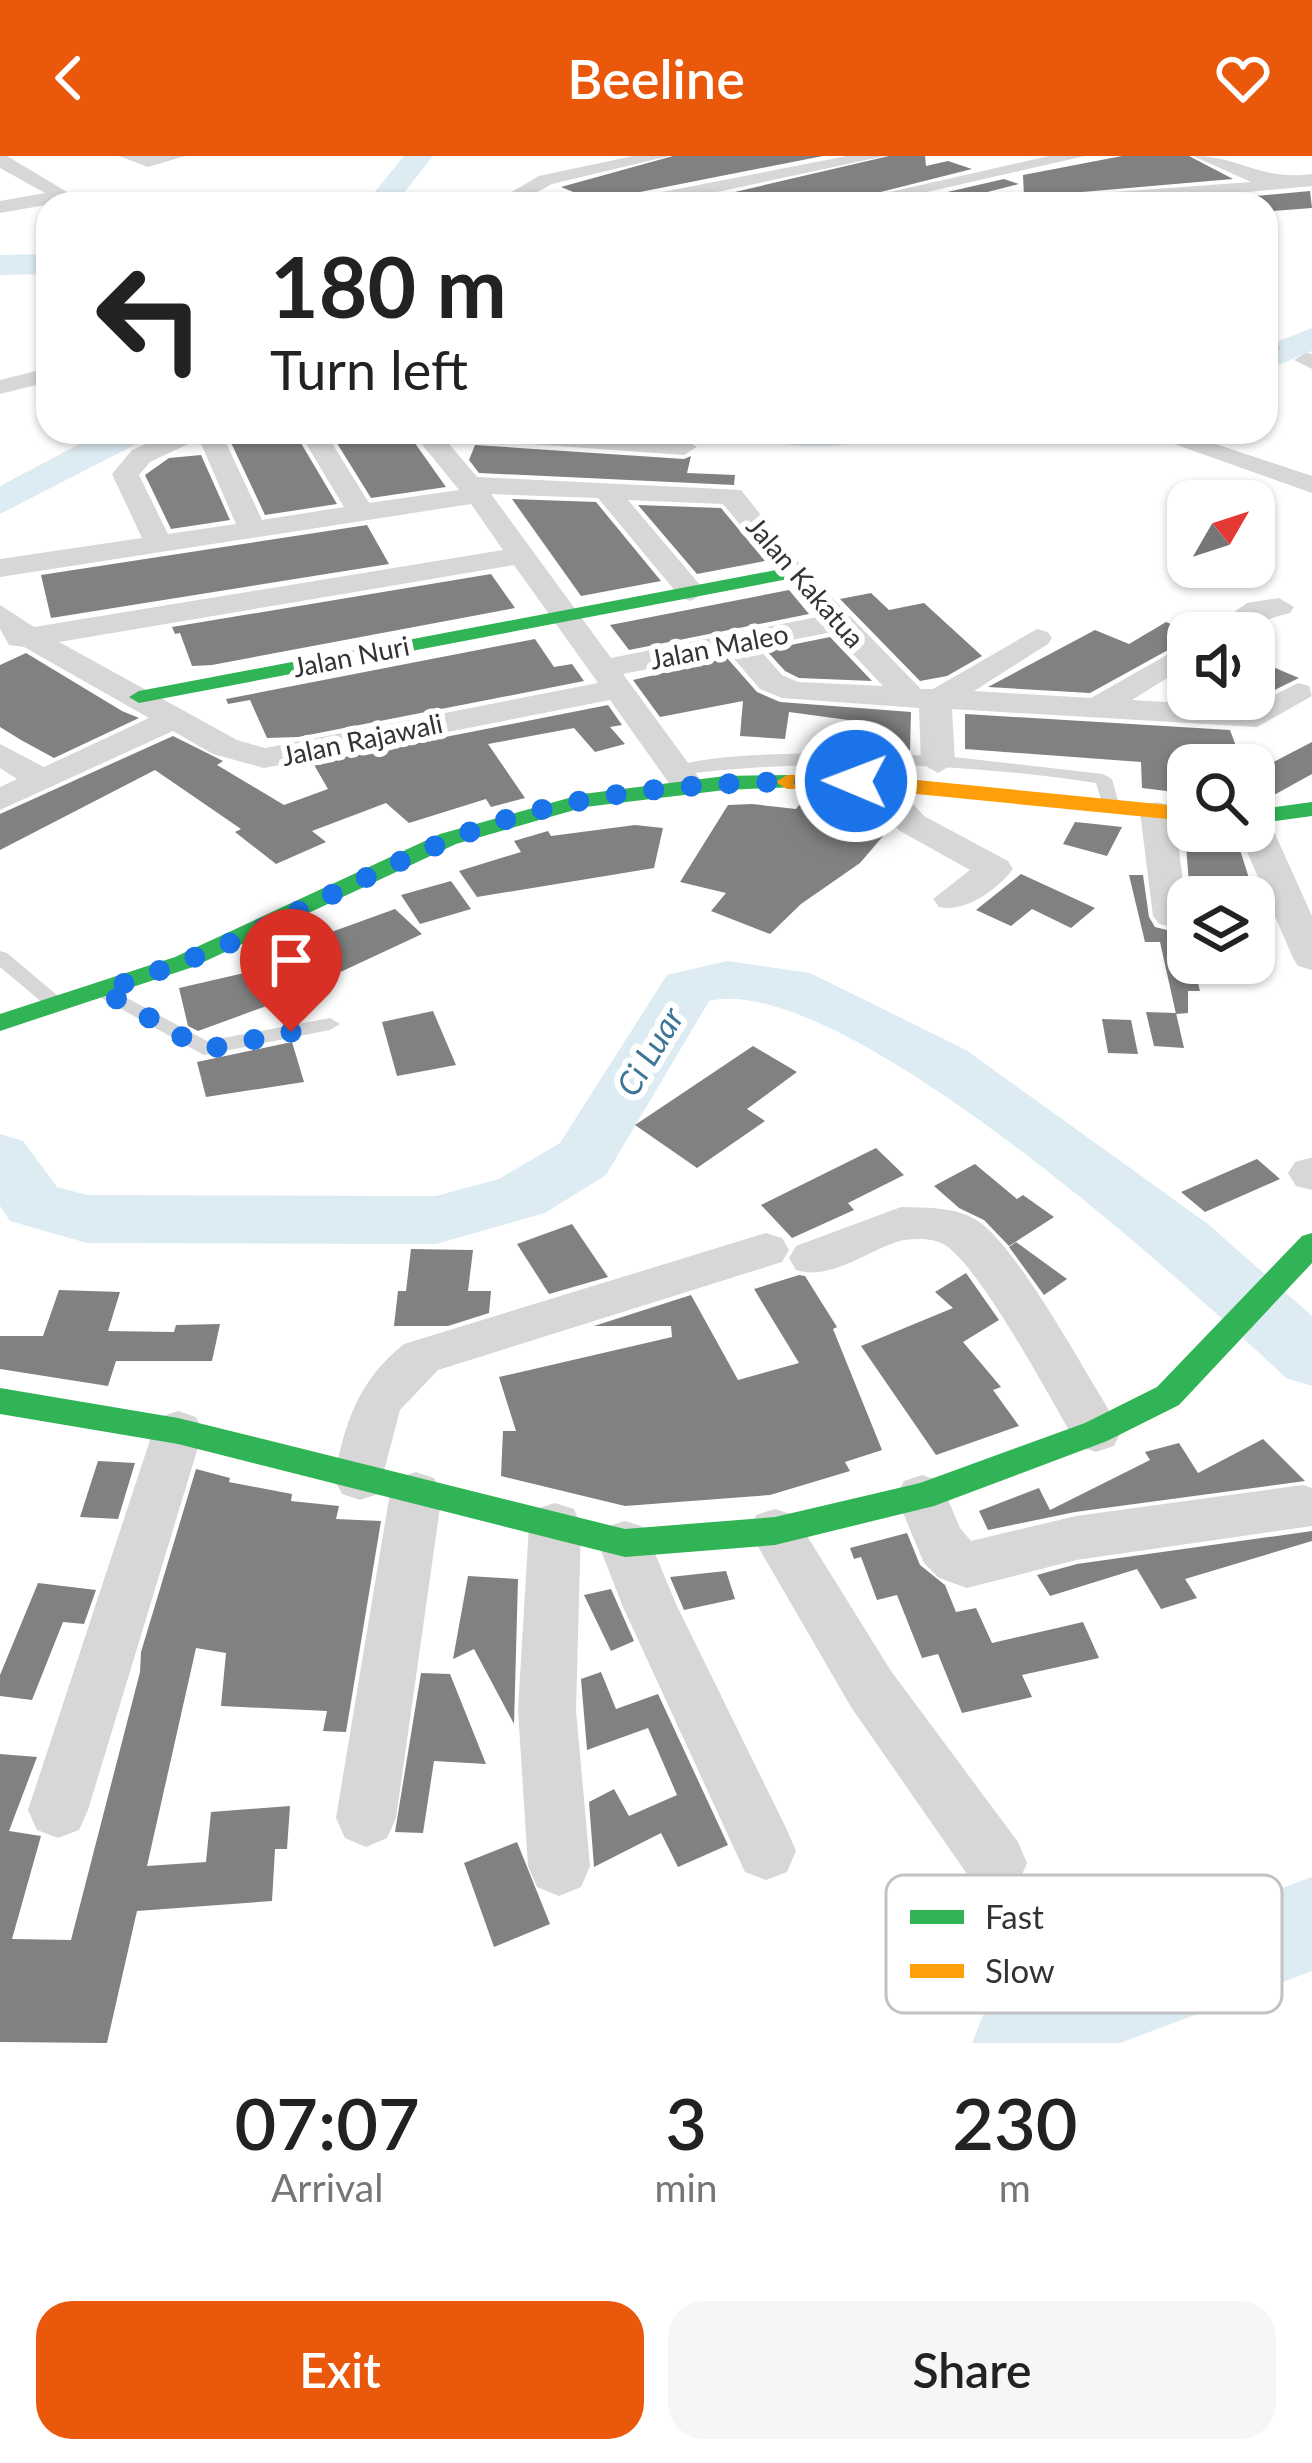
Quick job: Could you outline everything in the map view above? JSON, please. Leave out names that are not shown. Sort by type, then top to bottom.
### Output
[{"type":"street","points":[[128,156],[148,161],[176,156]]},
{"type":"street","points":[[522,192],[546,180],[660,156]]},
{"type":"street","points":[[898,192],[1071,156]]},
{"type":"street","points":[[1202,156],[1275,185]]},
{"type":"street","points":[[690,192],[860,157],[937,192]]},
{"type":"street","points":[[0,160],[57,192]]},
{"type":"street","points":[[1242,192],[1309,182]]},
{"type":"street","points":[[526,190],[535,192]]},
{"type":"street","points":[[0,207],[36,201]]},
{"type":"street","points":[[0,377],[36,368]]},
{"type":"street","points":[[0,387],[36,378]]},
{"type":"street","points":[[158,543],[125,474],[141,456],[168,444]]},
{"type":"street","points":[[214,444],[252,528]]},
{"type":"street","points":[[319,444],[361,513]]},
{"type":"street","points":[[434,444],[479,496],[683,778]]},
{"type":"street","points":[[642,444],[684,447]]},
{"type":"street","points":[[1198,444],[1312,485]]},
{"type":"street","points":[[1253,463],[1267,456],[1300,452]]},
{"type":"street","points":[[604,488],[691,592]]},
{"type":"street","name":"Jalan Kakatua","points":[[479,496],[604,488],[731,496],[836,622],[924,700]]},
{"type":"street","points":[[216,569],[252,528],[479,496]]},
{"type":"street","points":[[424,519],[479,496]]},
{"type":"street","points":[[0,568],[158,543],[216,569]]},
{"type":"street","points":[[8,633],[216,569],[522,555]]},
{"type":"street","name":"Jalan Nuri","points":[[139,697],[792,573]]},
{"type":"street","points":[[1253,612],[1279,607]]},
{"type":"street","name":"Jalan Maleo","points":[[609,678],[836,622]]},
{"type":"street","name":"Jalan Rajawali","points":[[8,633],[139,697],[239,754],[264,758],[609,678]]},
{"type":"street","points":[[924,700],[1037,638]]},
{"type":"street","points":[[737,643],[771,682],[793,691],[1257,717],[1298,693]]},
{"type":"street","points":[[1097,708],[1167,665]]},
{"type":"street","points":[[924,700],[938,764]]},
{"type":"street","points":[[0,800],[175,718]]},
{"type":"street","points":[[0,754],[44,782]]},
{"type":"street","points":[[862,774],[915,826],[995,868],[952,899]]},
{"type":"street","points":[[0,1023],[204,953],[448,839],[497,822],[683,778],[862,774],[1167,813]]},
{"type":"street","points":[[1275,814],[1312,809]]},
{"type":"street","points":[[1265,852],[1312,958]]},
{"type":"street","points":[[360,1479],[384,1386],[421,1358],[901,1223],[945,1225],[966,1236],[998,1275],[1096,1432]]},
{"type":"street","points":[[0,1401],[178,1431],[625,1543],[775,1531],[922,1496],[1096,1432],[1168,1396],[1312,1244]]},
{"type":"street","points":[[58,1810],[178,1431]]},
{"type":"street","points":[[366,1818],[416,1493]]},
{"type":"street","points":[[922,1496],[944,1552],[967,1565],[1076,1538],[1303,1507]]},
{"type":"street","points":[[555,1525],[547,1710],[559,1866]]},
{"type":"street","points":[[775,1531],[871,1689],[996,1863]]},
{"type":"street","points":[[625,1543],[650,1607],[766,1851]]},
{"type":"lane","points":[[862,774],[938,764],[1103,779],[1111,808]]},
{"type":"lane","points":[[0,957],[57,1006]]},
{"type":"lane","points":[[103,991],[204,1048],[331,1024]]},
{"type":"building","points":[[673,156],[823,156],[640,192],[573,192],[561,187]]},
{"type":"building","points":[[889,156],[925,156],[926,166],[948,161],[972,169],[881,192],[734,192]]},
{"type":"building","points":[[1122,156],[1189,156],[1233,179],[1082,192],[1024,192],[1023,175]]},
{"type":"building","points":[[1004,179],[1019,184],[987,192],[947,192]]},
{"type":"building","points":[[1310,191],[1312,208],[1278,211],[1278,194]]},
{"type":"building","points":[[232,444],[302,444],[337,504],[265,515]]},
{"type":"building","points":[[337,444],[416,444],[446,487],[371,498]]},
{"type":"building","points":[[475,445],[691,456],[687,473],[735,475],[734,485],[479,473],[469,460]]},
{"type":"building","points":[[201,455],[230,520],[171,529],[145,475],[169,458]]},
{"type":"building","points":[[512,499],[596,502],[661,581],[581,596]]},
{"type":"building","points":[[638,505],[721,508],[765,561],[697,574]]},
{"type":"building","points":[[367,525],[389,564],[51,618],[41,575]]},
{"type":"building","points":[[491,574],[515,608],[212,665],[192,666],[180,633],[175,634],[172,627]]},
{"type":"building","points":[[789,590],[809,614],[629,650],[610,625]]},
{"type":"building","points":[[871,593],[889,610],[924,603],[982,656],[947,676],[920,681],[840,599]]},
{"type":"building","points":[[1167,622],[1167,651],[1090,693],[988,687],[1095,630],[1129,644]]},
{"type":"building","points":[[830,637],[872,681],[799,678],[785,671],[766,650]]},
{"type":"building","points":[[535,639],[554,667],[572,664],[584,681],[298,737],[267,738],[250,700],[228,704],[226,699]]},
{"type":"building","points":[[26,653],[139,718],[54,758],[21,740],[0,727],[0,665]]},
{"type":"building","points":[[727,658],[757,692],[780,702],[911,712],[910,750],[862,747],[863,722],[789,712],[785,739],[740,736],[743,701],[660,717],[633,680]]},
{"type":"building","points":[[1275,668],[1299,678],[1275,690]]},
{"type":"building","points":[[608,705],[622,725],[610,727],[625,744],[595,752],[574,728],[488,744],[525,798],[491,807],[486,799],[409,823],[386,803],[312,831],[326,842],[276,864],[235,832],[241,829],[155,770],[0,850],[0,814],[173,736],[223,761],[217,765],[284,805],[328,789],[313,763]]},
{"type":"building","points":[[965,714],[1230,730],[1235,744],[1167,744],[1167,791],[1142,788],[1141,762],[965,749]]},
{"type":"building","points":[[1312,742],[1312,774],[1275,794],[1275,761]]},
{"type":"building","points":[[728,805],[796,809],[799,805],[833,813],[836,809],[890,828],[860,863],[801,904],[770,934],[711,911],[726,893],[680,882]]},
{"type":"building","points":[[1075,822],[1122,827],[1107,856],[1063,844]]},
{"type":"building","points":[[635,825],[663,828],[654,868],[477,897],[459,871],[521,852],[514,841],[548,831],[551,836]]},
{"type":"building","points":[[1186,852],[1241,852],[1248,876],[1188,876]]},
{"type":"building","points":[[1021,874],[1095,908],[1071,928],[1032,909],[1011,926],[976,910]]},
{"type":"building","points":[[1129,875],[1143,875],[1149,917],[1155,927],[1167,930],[1167,974],[1160,942],[1145,942]]},
{"type":"building","points":[[451,881],[471,909],[420,924],[401,895]]},
{"type":"building","points":[[395,909],[422,934],[334,975],[338,980],[198,1031],[188,1026],[179,988],[322,949],[312,939]]},
{"type":"building","points":[[1169,984],[1198,984],[1200,991],[1188,991],[1188,1013],[1176,1014]]},
{"type":"building","points":[[433,1011],[456,1065],[397,1076],[382,1022]]},
{"type":"building","points":[[1146,1012],[1176,1013],[1184,1048],[1154,1046]]},
{"type":"building","points":[[1102,1019],[1131,1020],[1138,1054],[1108,1053]]},
{"type":"building","points":[[292,1042],[304,1082],[206,1097],[197,1062]]},
{"type":"building","points":[[753,1046],[797,1072],[747,1109],[765,1121],[697,1168],[635,1125]]},
{"type":"building","points":[[876,1148],[904,1175],[848,1203],[854,1210],[792,1238],[761,1205]]},
{"type":"building","points":[[1257,1159],[1280,1179],[1205,1212],[1181,1192]]},
{"type":"building","points":[[975,1164],[1017,1199],[1023,1195],[1054,1217],[1009,1246],[984,1220],[959,1208],[934,1186]]},
{"type":"building","points":[[572,1224],[608,1277],[549,1294],[517,1244]]},
{"type":"building","points":[[1016,1242],[1067,1279],[1044,1295],[1009,1247]]},
{"type":"building","points":[[411,1249],[473,1250],[468,1291],[491,1291],[489,1313],[448,1326],[394,1326],[398,1291],[406,1291]]},
{"type":"building","points":[[966,1273],[999,1320],[963,1342],[1001,1387],[993,1390],[1019,1426],[936,1455],[861,1346],[953,1308],[935,1292]]},
{"type":"building","points":[[805,1276],[837,1327],[833,1329],[882,1450],[845,1462],[850,1471],[770,1495],[625,1506],[501,1476],[503,1431],[516,1431],[499,1377],[672,1337],[671,1326],[594,1326],[691,1295],[738,1380],[799,1363],[754,1289]]},
{"type":"building","points":[[59,1290],[120,1292],[108,1331],[174,1332],[176,1325],[220,1324],[212,1361],[116,1361],[108,1386],[0,1369],[0,1336],[43,1336]]},
{"type":"building","points":[[1263,1439],[1305,1481],[1075,1512],[988,1530],[979,1511],[1039,1488],[1050,1510],[1150,1460],[1145,1452],[1179,1443],[1198,1473]]},
{"type":"building","points":[[98,1461],[135,1463],[118,1519],[80,1517]]},
{"type":"building","points":[[196,1469],[230,1478],[229,1482],[292,1494],[291,1501],[339,1506],[336,1519],[381,1521],[346,1732],[323,1731],[327,1711],[221,1706],[226,1653],[196,1648],[147,1866],[206,1862],[211,1812],[290,1806],[287,1849],[275,1849],[272,1901],[137,1911],[107,2043],[0,2042],[0,1754],[37,1757],[9,1831],[41,1836],[12,1939],[71,1940],[140,1672],[141,1652]]},
{"type":"building","points":[[1312,1531],[1312,1541],[1185,1579],[1197,1598],[1161,1609],[1137,1569],[1050,1596],[1037,1575],[1077,1564]]},
{"type":"building","points":[[907,1533],[920,1565],[945,1585],[956,1612],[976,1608],[992,1643],[1083,1622],[1099,1658],[1022,1675],[1032,1697],[962,1713],[938,1654],[922,1658],[897,1595],[877,1600],[861,1557],[854,1559],[850,1548]]},
{"type":"building","points":[[726,1571],[735,1599],[684,1610],[670,1577]]},
{"type":"building","points":[[468,1576],[518,1579],[514,1724],[474,1649],[453,1659]]},
{"type":"building","points":[[38,1583],[96,1590],[84,1624],[63,1622],[32,1700],[0,1696],[0,1675]]},
{"type":"building","points":[[611,1589],[634,1641],[611,1651],[584,1595]]},
{"type":"building","points":[[601,1672],[616,1709],[658,1694],[728,1845],[678,1867],[661,1833],[594,1867],[589,1802],[614,1789],[629,1816],[677,1795],[648,1728],[587,1750],[581,1679]]},
{"type":"building","points":[[421,1673],[450,1674],[486,1764],[434,1761],[423,1833],[395,1832]]},
{"type":"building","points":[[517,1842],[550,1924],[494,1947],[464,1863]]},
{"type":"waterway","points":[[390,192],[419,156]]},
{"type":"waterway","points":[[0,265],[36,264]]},
{"type":"waterway","name":"Ci Luar","points":[[1278,354],[1312,338]]},
{"type":"waterway","name":"Ci Luar","points":[[0,502],[109,444]]},
{"type":"waterway","name":"Ci Luar","points":[[0,1157],[34,1204],[87,1219],[436,1220],[521,1196],[583,1159],[688,988],[727,979],[789,986],[944,1064],[1184,1242],[1312,1358]]},
{"type":"waterway","name":"Ci Luar","points":[[1282,1935],[1312,1924]]},
{"type":"waterway","name":"Ci Luar","points":[[1021,2043],[1071,2013]]},
{"type":"traffic: fast","points":[[139,697],[792,573]]},
{"type":"traffic: fast","points":[[0,1023],[184,962],[448,839],[583,801],[725,783],[787,782]]},
{"type":"traffic: fast","points":[[1275,814],[1312,809]]},
{"type":"traffic: fast","points":[[0,1401],[178,1431],[625,1543],[775,1531],[922,1496],[1096,1432],[1168,1396],[1312,1244]]},
{"type":"traffic: slow","points":[[787,782],[856,781],[1167,812]]},
{"type":"route","points":[[291,1032],[213,1048],[198,1046],[103,991],[184,962],[448,839],[497,822],[583,801],[688,786],[856,781]]}]
